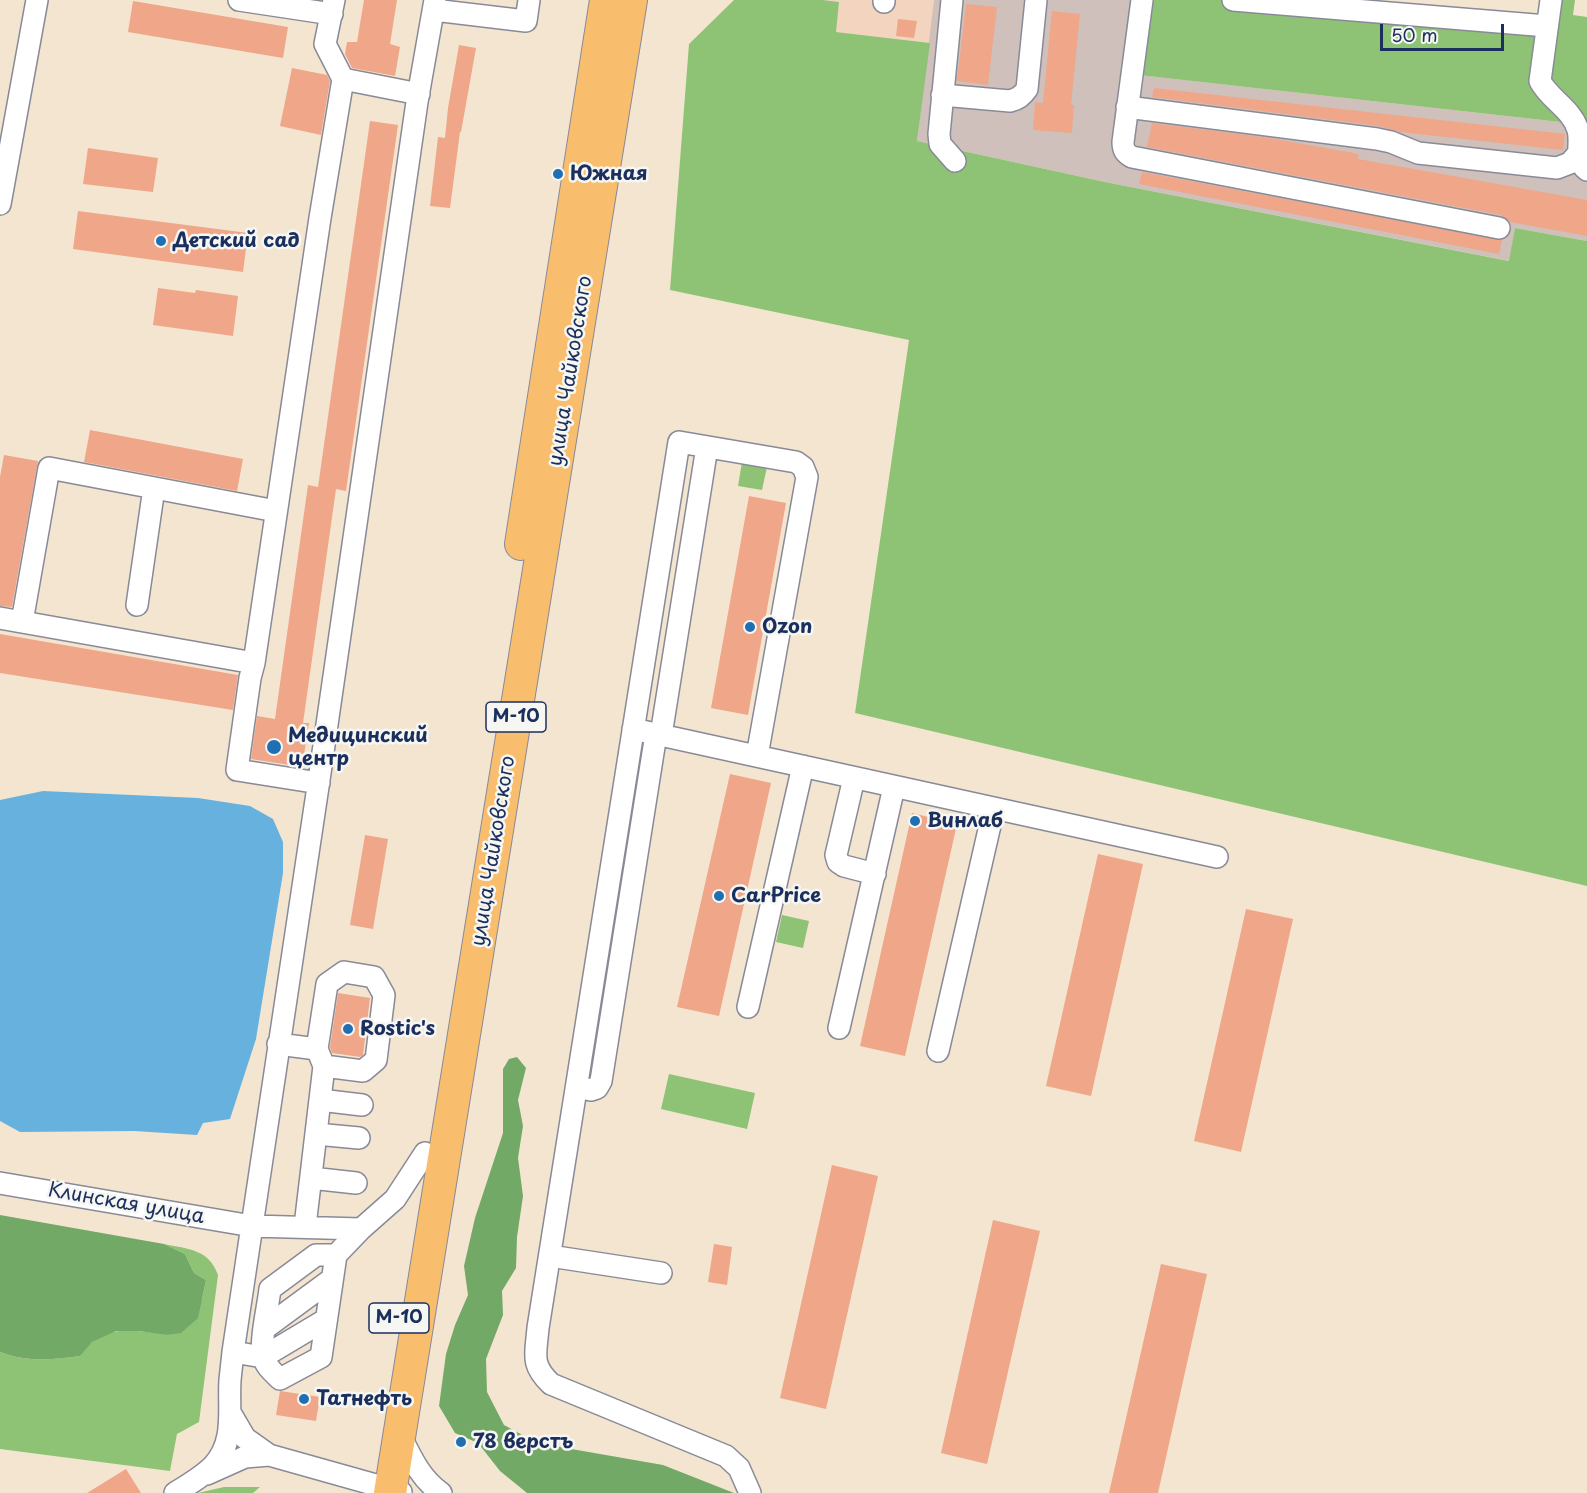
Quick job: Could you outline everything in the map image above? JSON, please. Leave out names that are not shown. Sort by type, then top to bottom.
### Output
[{"type":"highway","name":"улица Чайковского","points":[[385,1490],[425,1153],[471,874],[606,0]]},
{"type":"highway","name":"улица Чайковского","points":[[385,1490],[400,1435],[631,0]]},
{"type":"street","points":[[0,204],[37,0]]},
{"type":"street","points":[[239,0],[333,7],[325,44],[343,79],[237,770],[319,783]]},
{"type":"street","points":[[197,1479],[214,1465],[229,1437],[233,1352],[319,783],[419,94],[435,5],[526,21],[529,0]]},
{"type":"street","points":[[952,0],[939,134],[940,144],[955,161]]},
{"type":"street","points":[[942,95],[1010,101],[1023,96],[1027,89],[1036,0]]},
{"type":"street","points":[[1142,0],[1123,145],[1125,152],[1132,157],[1499,228]]},
{"type":"street","points":[[1233,0],[1547,26]]},
{"type":"street","points":[[1127,107],[1391,142],[1419,153],[1557,168],[1570,163],[1582,162],[1574,120],[1544,90],[1540,81],[1551,0]]},
{"type":"street","points":[[343,79],[419,94]]},
{"type":"street","points":[[750,1493],[739,1468],[726,1456],[551,1384],[541,1374],[536,1363],[538,1328],[679,442],[796,462],[803,467],[807,477],[756,756]]},
{"type":"street","points":[[577,1087],[591,1090],[597,1088],[601,1081],[707,447]]},
{"type":"street","points":[[22,622],[49,468],[276,511]]},
{"type":"street","points":[[137,605],[154,488]]},
{"type":"street","points":[[0,618],[254,663]]},
{"type":"street","points":[[633,729],[1217,857]]},
{"type":"street","points":[[748,1007],[803,766]]},
{"type":"street","points":[[854,778],[836,855],[838,862],[844,866],[874,874]]},
{"type":"street","points":[[839,1028],[894,787]]},
{"type":"street","points":[[938,1051],[994,808]]},
{"type":"street","points":[[278,1044],[320,1057],[320,1100],[305,1227]]},
{"type":"street","points":[[320,1100],[362,1105]]},
{"type":"street","points":[[316,1134],[360,1138]]},
{"type":"street","points":[[336,1255],[315,1255],[270,1289],[264,1329],[263,1357],[269,1369],[280,1378],[321,1357],[336,1255],[395,1199],[425,1153]]},
{"type":"street","points":[[311,1178],[356,1183]]},
{"type":"street","name":"Клинская улица","points":[[0,1183],[252,1226],[361,1229]]},
{"type":"street","points":[[550,1256],[661,1273]]},
{"type":"street","points":[[264,1329],[332,1279]]},
{"type":"street","points":[[233,1352],[263,1357],[325,1320]]},
{"type":"street","points":[[231,1414],[246,1438],[269,1455],[385,1490]]},
{"type":"street","points":[[400,1435],[420,1473],[431,1486],[441,1493]]},
{"type":"street","points":[[175,1493],[226,1464],[245,1457],[269,1455]]},
{"type":"shaded area","points":[[823,0],[934,0],[930,43],[835,32],[839,2]]},
{"type":"shaded area","points":[[934,0],[1130,0],[1122,73],[1587,125],[1587,241],[1515,228],[1510,261],[1105,182],[917,141]]},
{"type":"green space","points":[[734,0],[839,2],[836,32],[930,43],[917,141],[1105,182],[1509,261],[1515,228],[1587,241],[1587,886],[855,713],[909,340],[670,290],[689,44]]},
{"type":"green space","points":[[1130,0],[1316,0],[1548,17],[1551,0],[1575,0],[1573,15],[1587,17],[1587,125],[1121,73]]},
{"type":"green space","points":[[742,462],[767,467],[762,490],[738,486]]},
{"type":"green space","points":[[782,915],[809,921],[803,948],[776,942]]},
{"type":"green space","points":[[517,1057],[526,1068],[518,1100],[523,1126],[518,1158],[523,1196],[517,1237],[516,1268],[502,1291],[503,1315],[486,1359],[487,1392],[504,1425],[537,1443],[663,1465],[734,1493],[527,1493],[500,1471],[478,1443],[455,1433],[439,1406],[446,1354],[468,1295],[464,1266],[475,1218],[503,1133],[503,1069],[509,1059]]},
{"type":"green space","points":[[669,1074],[755,1093],[747,1129],[661,1109]]},
{"type":"green space","points":[[0,1215],[164,1244],[185,1254],[194,1273],[206,1280],[198,1318],[181,1333],[166,1335],[139,1331],[116,1331],[92,1342],[80,1356],[40,1359],[0,1352]]},
{"type":"green space","points":[[164,1244],[189,1249],[203,1255],[214,1266],[218,1275],[199,1422],[177,1434],[170,1471],[0,1449],[0,1352],[29,1359],[80,1356],[90,1343],[109,1333],[127,1331],[166,1335],[202,1299],[206,1280],[194,1273],[185,1254]]},
{"type":"green space","points":[[224,1487],[260,1487],[253,1493],[198,1493]]},
{"type":"water","points":[[43,791],[198,798],[250,806],[273,819],[283,842],[283,873],[256,1039],[230,1119],[203,1123],[197,1135],[134,1131],[20,1132],[0,1121],[0,800]]},
{"type":"building","points":[[364,0],[397,0],[390,44],[400,47],[395,76],[352,68],[345,54],[347,42],[357,42]]},
{"type":"building","points":[[133,1],[288,27],[283,58],[128,32]]},
{"type":"building","points":[[966,4],[997,7],[988,85],[957,81]]},
{"type":"building","points":[[1052,11],[1080,14],[1071,105],[1074,105],[1072,133],[1033,130],[1035,102],[1043,103]]},
{"type":"building","points":[[898,19],[917,21],[914,38],[896,36]]},
{"type":"building","points":[[459,45],[476,48],[460,132],[450,208],[430,206],[438,137],[445,138]]},
{"type":"building","points":[[292,68],[327,75],[330,81],[321,135],[280,126]]},
{"type":"building","points":[[1154,88],[1565,134],[1563,150],[1400,132],[1379,126],[1152,97]]},
{"type":"building","points":[[370,121],[398,125],[346,491],[336,489],[303,723],[309,723],[302,767],[251,759],[257,716],[275,719],[308,485],[318,487]]},
{"type":"building","points":[[1152,123],[1270,138],[1359,154],[1358,159],[1587,200],[1587,236],[1510,222],[1501,215],[1147,147]]},
{"type":"building","points":[[88,148],[158,158],[153,192],[83,184]]},
{"type":"building","points":[[1142,172],[1502,240],[1499,254],[1139,184]]},
{"type":"building","points":[[78,211],[248,233],[243,272],[73,249]]},
{"type":"building","points":[[158,288],[238,296],[233,336],[153,325]]},
{"type":"building","points":[[90,430],[243,459],[237,491],[84,462]]},
{"type":"building","points":[[4,455],[38,461],[12,607],[0,606],[0,477]]},
{"type":"building","points":[[749,496],[786,503],[748,715],[711,708]]},
{"type":"building","points":[[0,634],[238,675],[233,710],[0,673]]},
{"type":"building","points":[[730,774],[771,783],[719,1016],[677,1007]]},
{"type":"building","points":[[912,813],[957,824],[905,1056],[860,1046]]},
{"type":"building","points":[[365,835],[388,839],[373,929],[350,925]]},
{"type":"building","points":[[1098,854],[1143,864],[1091,1096],[1046,1086]]},
{"type":"building","points":[[1246,909],[1293,919],[1241,1152],[1194,1141]]},
{"type":"building","points":[[338,993],[370,998],[363,1055],[360,1057],[332,1053],[330,1047]]},
{"type":"building","points":[[832,1165],[878,1176],[826,1409],[780,1398]]},
{"type":"building","points":[[993,1220],[1040,1231],[987,1464],[941,1453]]},
{"type":"building","points":[[714,1244],[732,1247],[727,1285],[708,1282]]},
{"type":"building","points":[[1161,1264],[1207,1274],[1158,1493],[1109,1493]]},
{"type":"building","points":[[280,1391],[320,1397],[316,1421],[276,1415]]},
{"type":"building","points":[[126,1469],[141,1493],[87,1493]]},
{"type":"place","name":"Южная","points":[[558,174]]},
{"type":"place","name":"Детский сад","points":[[161,241]]},
{"type":"place","name":"Ozon","points":[[750,627]]},
{"type":"place","name":"Медицинский центр","points":[[274,747]]},
{"type":"place","name":"Винлаб","points":[[915,821]]},
{"type":"place","name":"CarPrice","points":[[719,896]]},
{"type":"place","name":"Rostic's","points":[[348,1029]]},
{"type":"place","name":"Татнефть","points":[[304,1399]]},
{"type":"place","name":"78 верстъ","points":[[461,1442]]}]
